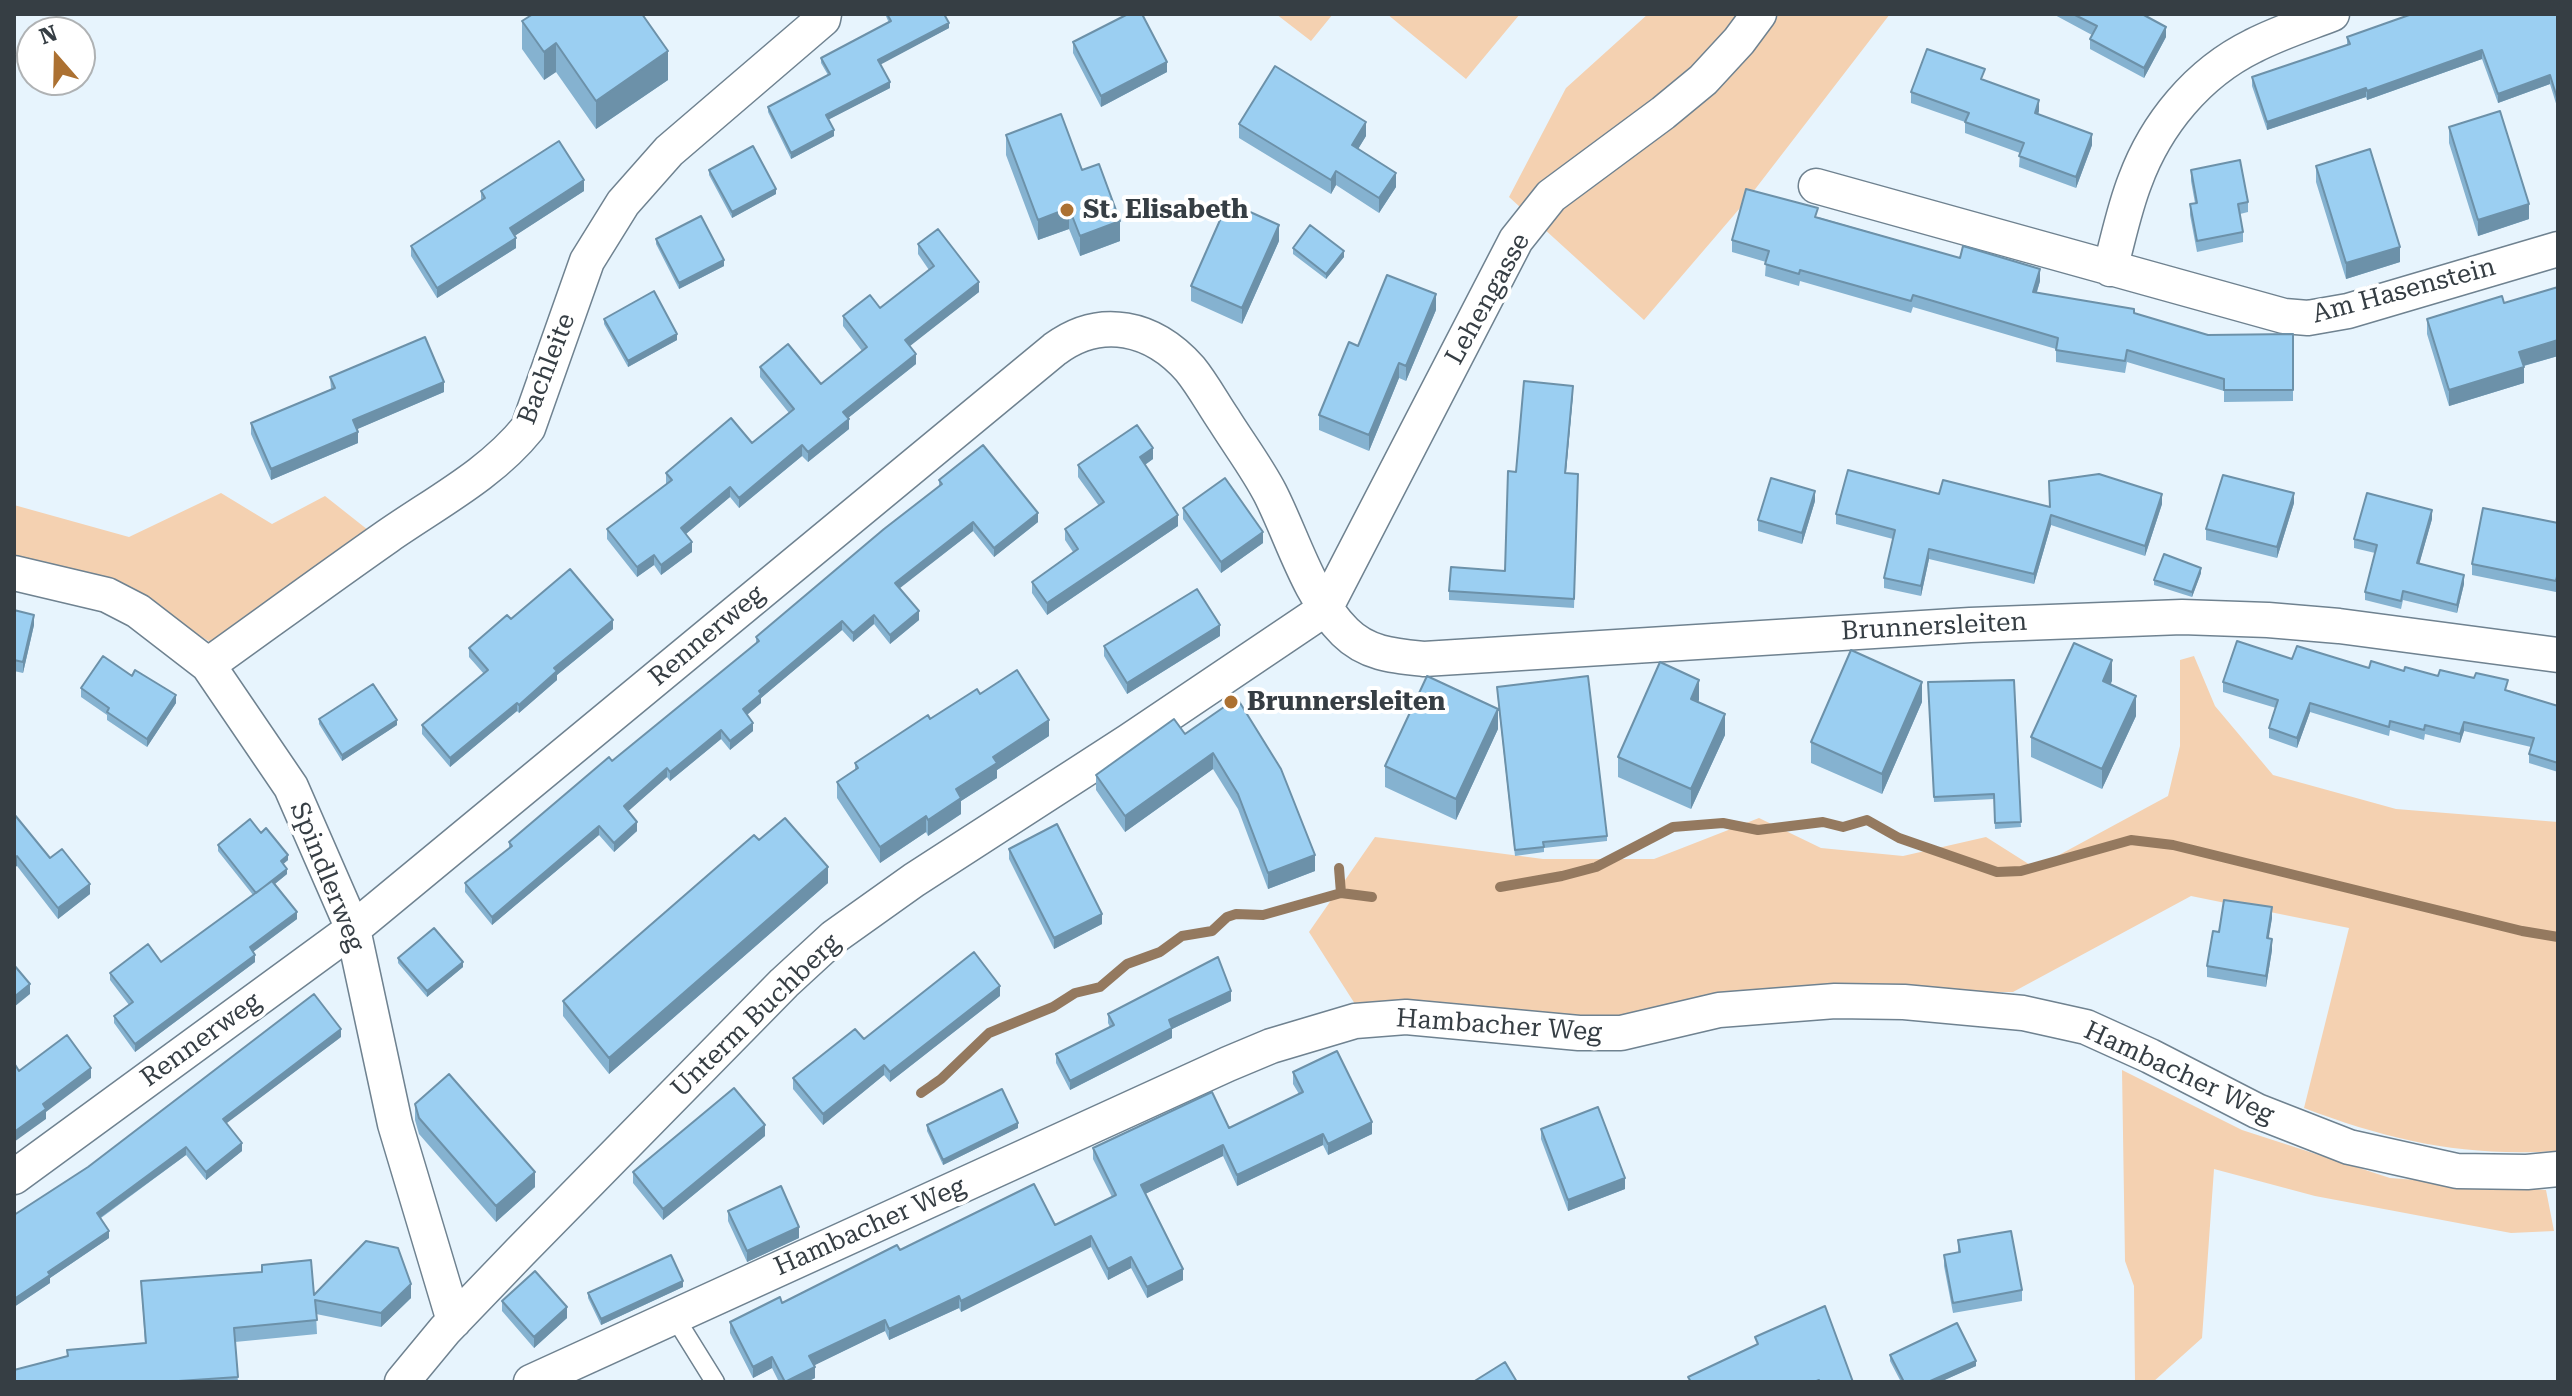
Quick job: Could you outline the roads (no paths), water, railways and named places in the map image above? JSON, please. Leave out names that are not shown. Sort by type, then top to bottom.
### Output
[{"type":"street","name":"Bachleite","points":[[208,665],[388,536],[491,467],[512,448],[528,428],[587,261],[623,203],[669,151],[823,19],[824,14]]},
{"type":"street","name":"Lehengasse","points":[[1325,609],[1516,240],[1551,196],[1703,80],[1759,14]]},
{"type":"street","points":[[2110,269],[2135,180],[2167,120],[2202,80],[2227,61],[2254,45],[2332,14]]},
{"type":"street","name":"Am Hasenstein","points":[[1816,186],[2284,316],[2308,318],[2348,311],[2558,249]]},
{"type":"street","name":"Rennerweg","points":[[14,1177],[353,929],[1071,337],[1089,330],[1127,330],[1169,349],[1190,370],[1269,490],[1325,609]]},
{"type":"street","name":"Spindlerweg","points":[[14,573],[107,595],[138,611],[208,665],[291,787],[353,929],[395,1124],[454,1321]]},
{"type":"street","name":"Brunnersleiten","points":[[1325,609],[1346,634],[1363,646],[1381,654],[1424,659],[1970,625],[2182,617],[2339,626],[2558,655]]},
{"type":"street","name":"Unterm Buchberg","points":[[402,1382],[454,1321],[784,983],[834,937],[914,880],[1325,609]]},
{"type":"street","name":"Hambacher Weg","points":[[531,1382],[1242,1058],[1355,1021],[1406,1017],[1579,1033],[1621,1033],[1719,1010],[1835,1001],[1904,1002],[2023,1013],[2086,1027],[2257,1111],[2349,1147],[2457,1171],[2558,1169]]},
{"type":"lane","points":[[674,1316],[715,1382]]},
{"type":"waterway","points":[[1500,887],[1596,867],[1673,827],[1723,823],[1758,830],[1823,822],[1843,827],[1867,820],[1899,838],[1997,872],[2021,871],[2131,840],[2173,845],[2522,931],[2558,937]]},
{"type":"waterway","points":[[1339,868],[1341,893]]},
{"type":"waterway","points":[[921,1093],[941,1079],[989,1033],[1053,1007],[1075,993],[1100,987],[1127,964],[1160,952],[1182,936],[1212,931],[1227,917],[1236,914],[1263,915],[1341,893],[1372,897]]},
{"type":"place","name":"St. Elisabeth","points":[[1067,210]]},
{"type":"place","name":"Brunnersleiten","points":[[1231,702]]}]
